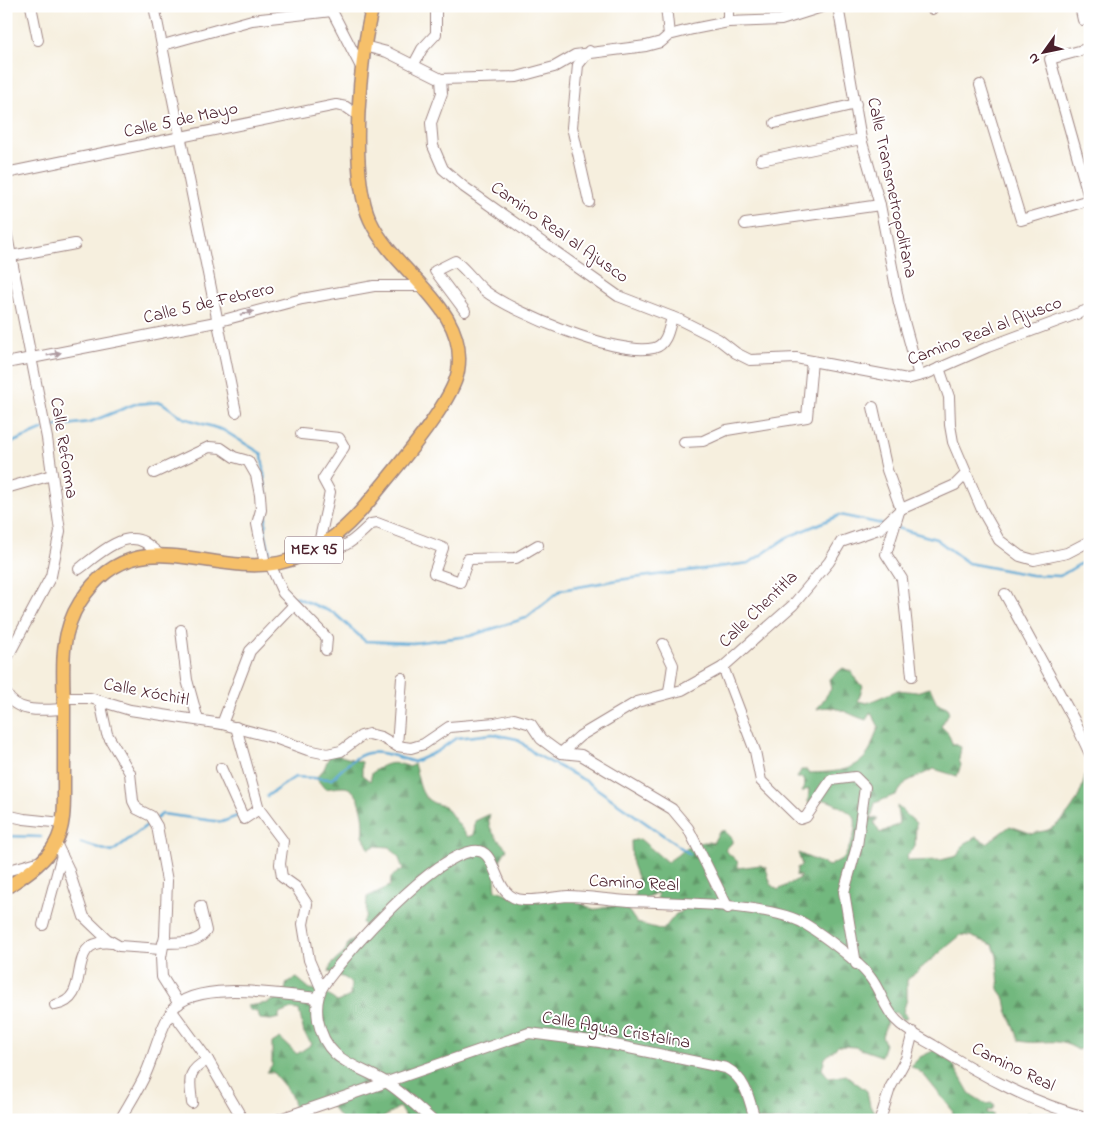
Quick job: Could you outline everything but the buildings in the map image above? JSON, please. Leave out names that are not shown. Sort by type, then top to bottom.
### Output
[{"type":"main road","name":"MEX 95","points":[[6,888],[59,849],[64,802],[63,646],[71,617],[83,597],[97,581],[115,567],[140,558],[159,554],[267,564],[295,558],[320,547],[348,526],[360,513],[444,404],[455,382],[459,359],[456,336],[446,315],[393,257],[368,218],[361,191],[359,175],[359,116],[362,69],[364,46],[373,6]]},
{"type":"street","points":[[31,6],[38,40]]},
{"type":"street","points":[[154,6],[182,138],[216,322],[236,412]]},
{"type":"street","points":[[414,64],[422,49],[436,34],[436,6]]},
{"type":"street","points":[[666,6],[669,36]]},
{"type":"street","points":[[728,6],[728,22]]},
{"type":"street","points":[[364,46],[387,52],[442,79],[516,77],[538,73],[554,67],[575,55],[589,51],[646,46],[661,42],[669,36],[728,22],[780,20],[825,6]]},
{"type":"street","name":"Calle Transmetropolitana","points":[[838,6],[861,139],[880,204],[899,303],[919,376]]},
{"type":"street","points":[[1080,6],[1083,20]]},
{"type":"street","points":[[163,46],[252,20],[332,9],[362,69]]},
{"type":"street","points":[[980,85],[1021,220],[1090,201],[1050,59],[1090,48]]},
{"type":"street","points":[[589,51],[578,65],[572,127],[589,202]]},
{"type":"street","name":"Camino Real al Ajusco","points":[[442,79],[442,93],[431,123],[433,146],[443,169],[464,187],[618,296],[672,317],[718,339],[736,354],[750,360],[788,358],[907,379],[939,368],[988,346],[1090,309]]},
{"type":"street","points":[[775,123],[856,104]]},
{"type":"street","name":"Calle 5 de Mayo","points":[[6,173],[336,105],[346,106],[359,116]]},
{"type":"street","points":[[761,160],[861,139]]},
{"type":"street","points":[[745,224],[880,204]]},
{"type":"street","name":"Calle Reforma","points":[[6,230],[47,438],[60,531],[55,561],[44,592],[6,660]]},
{"type":"street","points":[[11,256],[75,244]]},
{"type":"street","points":[[465,311],[435,271],[456,261],[484,290],[516,310],[550,325],[624,347],[654,348],[666,339],[672,317]]},
{"type":"street","name":"Calle 5 de Febrero","points":[[6,364],[216,322],[302,299],[374,286],[421,286]]},
{"type":"street","points":[[684,442],[703,441],[726,430],[807,417],[812,361]]},
{"type":"street","points":[[939,368],[949,397],[953,442],[966,474],[999,540],[1020,556],[1034,560],[1050,558],[1090,541]]},
{"type":"street","points":[[874,407],[887,470],[900,509]]},
{"type":"street","points":[[302,434],[339,438],[344,447],[323,478],[330,492],[320,547],[334,550],[342,547],[371,524],[377,523],[443,548],[434,573],[460,582],[468,559],[516,558],[538,545]]},
{"type":"street","points":[[154,473],[209,446],[220,448],[234,457],[248,461],[256,475],[260,495],[261,510],[258,524],[267,564],[280,589],[327,638],[326,650]]},
{"type":"street","points":[[912,676],[902,579],[886,554],[889,527],[900,509],[956,485],[966,474]]},
{"type":"street","points":[[6,488],[52,475]]},
{"type":"street","name":"Calle Chentitla","points":[[561,753],[580,736],[630,706],[669,692],[682,690],[723,667],[793,605],[829,562],[841,542],[889,527]]},
{"type":"street","points":[[79,569],[103,550],[128,538],[143,541],[159,554]]},
{"type":"street","points":[[1005,594],[1074,720],[1090,754]]},
{"type":"street","points":[[222,724],[250,650],[294,605]]},
{"type":"street","points":[[181,630],[188,686],[198,720]]},
{"type":"street","points":[[663,644],[673,665],[669,692]]},
{"type":"street","points":[[723,667],[755,751],[761,781],[800,819],[806,817],[831,780],[855,776],[865,787],[857,846],[844,892],[856,964]]},
{"type":"street","points":[[397,746],[402,678]]},
{"type":"street","points":[[6,693],[9,700],[18,706],[29,709],[64,704]]},
{"type":"street","name":"Calle Xóchitl","points":[[64,704],[90,698],[130,710],[236,727],[308,750],[327,754],[341,751],[360,736],[369,734],[381,737],[397,746],[411,748],[424,744],[449,727],[495,723],[514,719],[531,724],[541,739],[561,753]]},
{"type":"street","points":[[100,701],[107,734],[131,776],[133,801],[139,810],[153,818],[167,881],[162,946],[162,977],[175,1007],[243,1120]]},
{"type":"street","points":[[236,727],[259,808],[283,841],[280,864],[282,877],[296,887],[307,904],[303,924],[309,960],[321,988]]},
{"type":"street","points":[[561,753],[581,755],[672,809],[688,828],[728,908]]},
{"type":"street","points":[[221,768],[243,818],[259,808]]},
{"type":"street","points":[[6,815],[62,823]]},
{"type":"street","points":[[59,849],[84,917],[113,943]]},
{"type":"street","points":[[42,925],[59,849]]},
{"type":"street","name":"Camino Real","points":[[426,1118],[386,1083],[341,1060],[330,1051],[321,1034],[317,998],[321,988],[338,965],[402,897],[438,866],[474,850],[482,851],[489,857],[501,888],[508,896],[518,900],[571,896],[728,908],[780,915],[803,923],[870,977],[887,1008],[898,1022],[912,1032],[994,1080],[1066,1113],[1090,1118]]},
{"type":"street","points":[[6,871],[42,861]]},
{"type":"street","points":[[55,1005],[68,1002],[73,996],[83,956],[88,947],[97,942],[113,943],[125,947],[162,946],[200,939],[206,931],[200,906]]},
{"type":"street","points":[[120,1120],[146,1074],[175,1007],[202,995],[237,989],[317,998]]},
{"type":"street","points":[[880,1120],[890,1088],[906,1059],[912,1032]]},
{"type":"street","name":"Calle Agua Cristalina","points":[[277,1120],[504,1040],[529,1033],[547,1034],[726,1068],[738,1074],[744,1084],[755,1120]]},
{"type":"street","points":[[192,1103],[189,1077],[196,1066],[208,1060]]},
{"type":"green space","points":[[843,668],[852,672],[857,682],[863,686],[858,701],[867,703],[898,690],[916,692],[930,688],[937,703],[947,707],[949,713],[941,726],[948,733],[952,743],[961,747],[959,760],[961,765],[957,776],[934,769],[906,782],[897,794],[875,803],[871,819],[878,818],[874,823],[880,833],[899,824],[897,806],[916,823],[915,847],[907,855],[908,861],[941,860],[957,856],[964,844],[976,837],[987,843],[1010,826],[1033,834],[1048,830],[1062,820],[1073,807],[1081,791],[1085,775],[1090,780],[1090,1044],[1078,1050],[1062,1043],[1020,1041],[1007,1010],[1005,999],[999,989],[997,956],[993,945],[970,936],[961,935],[907,980],[907,999],[903,1012],[907,1017],[903,1020],[895,1012],[889,1016],[882,1036],[885,1044],[881,1056],[855,1047],[838,1046],[825,1058],[822,1069],[829,1078],[846,1075],[867,1091],[870,1106],[876,1114],[874,1120],[871,1117],[869,1120],[407,1120],[399,1107],[380,1120],[342,1120],[330,1106],[320,1100],[309,1103],[293,1113],[294,1106],[291,1095],[273,1072],[266,1072],[272,1065],[272,1043],[280,1038],[297,1054],[312,1044],[304,1033],[299,1010],[291,1009],[279,1014],[279,1018],[271,1020],[260,1019],[257,1012],[251,1011],[247,1006],[268,1003],[284,995],[287,982],[297,978],[310,989],[322,990],[337,1002],[350,996],[351,984],[345,978],[329,972],[331,965],[345,952],[348,943],[363,935],[364,925],[362,922],[366,916],[367,897],[390,886],[391,877],[403,869],[398,856],[390,847],[375,846],[369,849],[363,836],[363,815],[355,793],[344,787],[325,789],[316,778],[324,769],[333,747],[338,750],[337,755],[362,762],[362,775],[370,781],[372,773],[386,765],[394,763],[410,767],[414,764],[425,796],[436,804],[445,806],[468,837],[474,835],[475,821],[490,814],[489,824],[491,829],[507,849],[497,868],[496,890],[507,894],[577,900],[593,910],[630,902],[628,910],[637,923],[663,930],[676,914],[682,912],[677,906],[657,898],[658,893],[633,902],[638,880],[632,864],[631,841],[640,839],[667,862],[694,844],[713,843],[719,832],[724,830],[732,838],[732,843],[725,850],[738,862],[738,868],[760,865],[766,868],[771,885],[778,890],[800,878],[800,875],[796,876],[797,868],[802,865],[798,853],[829,866],[845,857],[854,834],[854,816],[840,806],[825,800],[812,807],[808,802],[809,788],[802,792],[805,782],[803,778],[797,778],[801,770],[817,773],[850,768],[869,752],[879,727],[871,712],[866,720],[830,707],[817,709],[831,689],[829,679]]},
{"type":"green space","points":[[939,1048],[954,1066],[970,1094],[986,1104],[991,1103],[995,1106],[991,1111],[988,1110],[987,1113],[994,1114],[990,1120],[949,1120],[952,1117],[953,1111],[923,1074],[911,1066],[920,1057]]},
{"type":"green space","points":[[1026,1113],[1051,1113],[1066,1120],[1031,1120]]},
{"type":"waterway","points":[[49,427],[90,422],[135,404],[161,402],[184,418],[223,430],[262,454],[267,503],[265,532],[270,553]]},
{"type":"waterway","points":[[6,445],[44,429]]},
{"type":"waterway","points":[[295,597],[334,613],[365,641],[413,643],[470,636],[526,618],[561,590],[618,580],[749,563],[788,537],[840,515],[882,524]]},
{"type":"waterway","points":[[897,528],[936,539],[968,563],[1031,575],[1060,576],[1090,558]]},
{"type":"waterway","points":[[267,796],[295,777],[332,779],[361,755],[370,753],[388,754],[414,762],[438,751],[456,738],[493,734],[517,739],[535,754],[586,781],[690,854]]},
{"type":"waterway","points":[[156,819],[162,814],[222,822],[240,815]]},
{"type":"waterway","points":[[81,843],[112,852],[151,822]]},
{"type":"waterway","points":[[6,836],[41,837]]}]
